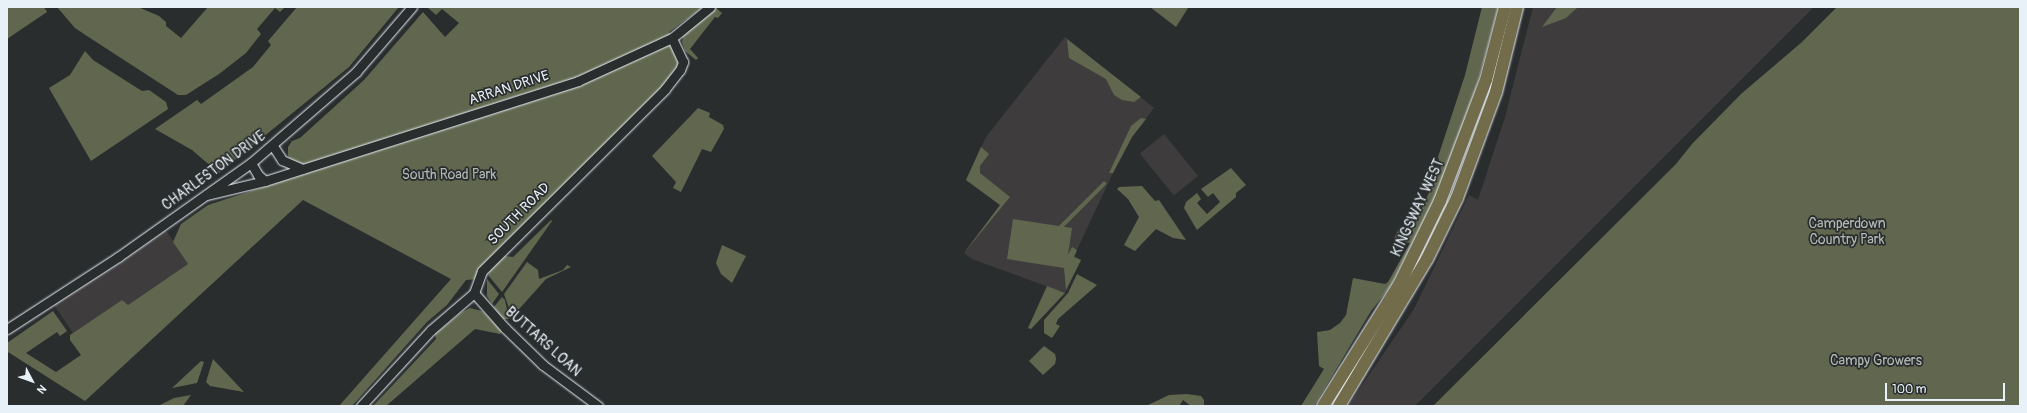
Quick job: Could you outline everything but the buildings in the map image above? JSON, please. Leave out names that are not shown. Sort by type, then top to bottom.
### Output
[{"type":"highway","name":"KINGSWAY WEST","points":[[1323,406],[1399,284],[1440,202],[1486,80],[1505,7]]},
{"type":"highway","name":"KINGSWAY WEST","points":[[1339,406],[1427,259],[1457,198],[1496,92],[1517,7]]},
{"type":"street","name":"CHARLESTON DRIVE","points":[[7,329],[113,260],[252,163],[356,72],[412,7]]},
{"type":"street","name":"ARRAN DRIVE","points":[[206,196],[265,181],[578,81],[672,38],[710,7]]},
{"type":"street","name":"SOUTH ROAD","points":[[474,294],[482,271],[665,89],[680,70],[683,62],[681,53],[672,38]]},
{"type":"street","points":[[273,146],[282,160],[302,169]]},
{"type":"street","points":[[252,163],[258,175],[265,181]]},
{"type":"street","points":[[360,406],[431,330],[474,294]]},
{"type":"street","name":"BUTTARS LOAN","points":[[474,294],[505,328],[544,365],[598,406]]},
{"type":"shaded area","points":[[1533,7],[1814,7],[1415,406],[1348,406],[1414,309],[1469,195],[1478,200],[1505,117]]},
{"type":"shaded area","points":[[1065,37],[1154,108],[1132,137],[1113,173],[1074,256],[1081,260],[1065,293],[972,259],[964,253],[1000,205],[966,180],[986,137]]},
{"type":"shaded area","points":[[1164,134],[1198,176],[1174,195],[1140,154]]},
{"type":"shaded area","points":[[166,230],[188,264],[128,305],[122,300],[73,333],[54,305]]},
{"type":"green space","points":[[7,7],[44,7],[47,12],[7,39]]},
{"type":"green space","points":[[57,7],[138,7],[159,16],[166,22],[166,26],[181,38],[208,7],[285,7],[280,12],[275,8],[257,29],[261,34],[246,53],[219,74],[186,95],[178,95],[75,28]]},
{"type":"green space","points":[[297,7],[399,7],[349,67],[219,173],[192,150],[155,129],[197,100],[201,104],[253,67],[271,45],[268,41]]},
{"type":"green space","name":"South Road Park","points":[[427,7],[703,7],[669,32],[681,53],[680,70],[477,279],[466,280],[447,305],[427,322],[352,406],[339,406],[451,279],[303,200],[85,401],[8,352],[7,343],[53,311],[67,331],[60,336],[57,332],[26,353],[56,372],[81,355],[70,340],[70,335],[122,300],[128,305],[188,264],[173,242],[181,224],[208,205],[295,177],[288,155],[288,147],[292,141],[300,138],[364,80],[423,12],[445,37],[459,23],[442,9],[436,15]]},
{"type":"green space","points":[[1150,7],[1187,7],[1188,8],[1176,27]]},
{"type":"green space","points":[[1482,7],[1498,7],[1479,78],[1460,138],[1435,199],[1390,287],[1371,311],[1314,406],[1301,406],[1324,369],[1319,366],[1317,332],[1330,330],[1340,323],[1346,315],[1353,278],[1385,284],[1388,282],[1410,243],[1394,240],[1400,227],[1412,229],[1441,167],[1438,157],[1465,75]]},
{"type":"green space","points":[[1557,7],[1578,7],[1566,18],[1542,27]]},
{"type":"green space","name":"Camperdown Country Park","points":[[1837,7],[2020,7],[2020,406],[1433,406],[1676,164],[1692,144],[1741,94],[1802,42]]},
{"type":"green space","points":[[716,8],[722,13],[718,18],[715,17],[690,49],[698,58],[696,60],[685,51],[682,42],[684,32]]},
{"type":"green space","points":[[1067,39],[1141,97],[1134,102],[1122,100],[1114,95],[1106,79],[1069,58]]},
{"type":"green space","points":[[85,51],[93,60],[142,91],[149,90],[166,102],[168,109],[91,161],[49,88],[70,75]]},
{"type":"green space","points":[[698,108],[710,113],[709,117],[723,125],[724,129],[711,152],[702,149],[681,192],[673,188],[676,182],[652,156]]},
{"type":"green space","points":[[1141,118],[1146,119],[1132,137],[1113,173],[1109,173],[1131,126]]},
{"type":"green space","points":[[981,147],[989,154],[980,166],[980,173],[1010,197],[964,253],[1000,205],[966,180]]},
{"type":"green space","points":[[1231,168],[1246,185],[1236,193],[1236,197],[1197,230],[1184,208],[1186,202],[1197,193],[1201,199],[1197,203],[1207,214],[1220,202],[1213,193],[1208,197],[1201,189]]},
{"type":"green space","points":[[1104,181],[1107,184],[1059,232],[1056,229]]},
{"type":"green space","points":[[1142,186],[1155,201],[1159,200],[1186,240],[1173,238],[1156,229],[1135,251],[1124,245],[1139,217],[1128,199],[1117,189],[1119,187]]},
{"type":"green space","points":[[1013,219],[1072,228],[1068,255],[1072,247],[1077,250],[1074,257],[1081,260],[1066,290],[1064,268],[1007,259]]},
{"type":"green space","points":[[551,220],[552,221],[502,292],[488,275],[491,268],[505,256],[513,257]]},
{"type":"green space","points":[[722,245],[746,256],[732,283],[721,274],[716,263]]},
{"type":"green space","points":[[527,262],[538,270],[539,279],[563,270],[567,265],[571,267],[546,279],[512,317],[504,294]]},
{"type":"green space","points":[[1077,274],[1097,285],[1058,319],[1056,324],[1060,326],[1052,338],[1044,333],[1044,320],[1068,293]]},
{"type":"green space","points":[[487,279],[499,294],[492,304],[487,296]]},
{"type":"green space","points":[[1047,286],[1065,293],[1031,329],[1028,328]]},
{"type":"green space","points":[[502,297],[505,300],[509,319],[502,319],[494,307]]},
{"type":"green space","points":[[470,308],[482,311],[502,331],[500,334],[475,329],[386,406],[373,406],[436,339],[435,334],[462,312]]},
{"type":"green space","points":[[1044,346],[1055,354],[1056,359],[1055,364],[1043,375],[1029,361]]},
{"type":"green space","points":[[213,359],[244,392],[210,386],[206,382]]},
{"type":"green space","points":[[201,361],[204,362],[197,383],[172,388]]},
{"type":"green space","points":[[1187,394],[1201,396],[1204,400],[1204,406],[1191,406],[1183,400],[1179,406],[1146,406],[1169,395]]},
{"type":"green space","points":[[191,395],[183,406],[158,406],[174,398]]},
{"type":"park label","name":"Campy Growers","points":[[1876,361]]}]
